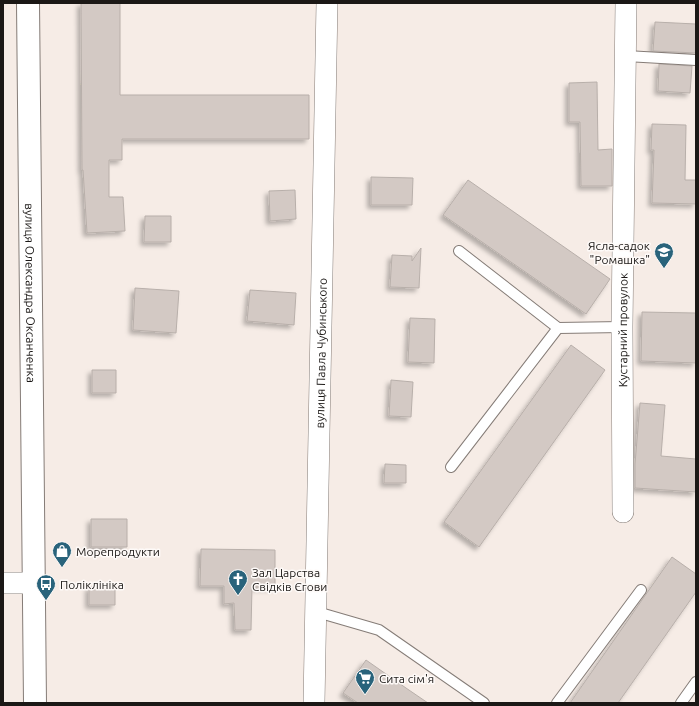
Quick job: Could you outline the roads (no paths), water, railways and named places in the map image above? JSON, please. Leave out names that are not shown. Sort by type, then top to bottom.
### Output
[{"type":"main road","name":"вулиця Олександра Оксанченка","points":[[28,3],[35,703]]},
{"type":"street","name":"вулиця Павла Чубинського","points":[[314,703],[317,612],[327,3]]},
{"type":"street","name":"Кустарний провулок","points":[[623,512],[622,327],[626,3]]},
{"type":"street","points":[[3,583],[34,583]]},
{"type":"lane","points":[[626,56],[696,60]]},
{"type":"lane","points":[[459,251],[558,328],[622,327]]},
{"type":"lane","points":[[451,467],[558,328]]},
{"type":"lane","points":[[557,703],[641,590]]},
{"type":"lane","points":[[317,612],[379,630],[484,703]]},
{"type":"lane","points":[[681,703],[696,682]]},
{"type":"place","name":"Ясла-садок \"Ромашка\"","points":[[664,269]]},
{"type":"place","name":"Морепродукти","points":[[62,568]]},
{"type":"place","name":"Зал Царства Cвідків Єгови","points":[[238,596]]},
{"type":"place","name":"Поліклініка","points":[[46,601]]},
{"type":"place","name":"Сита сім'я","points":[[365,695]]}]
